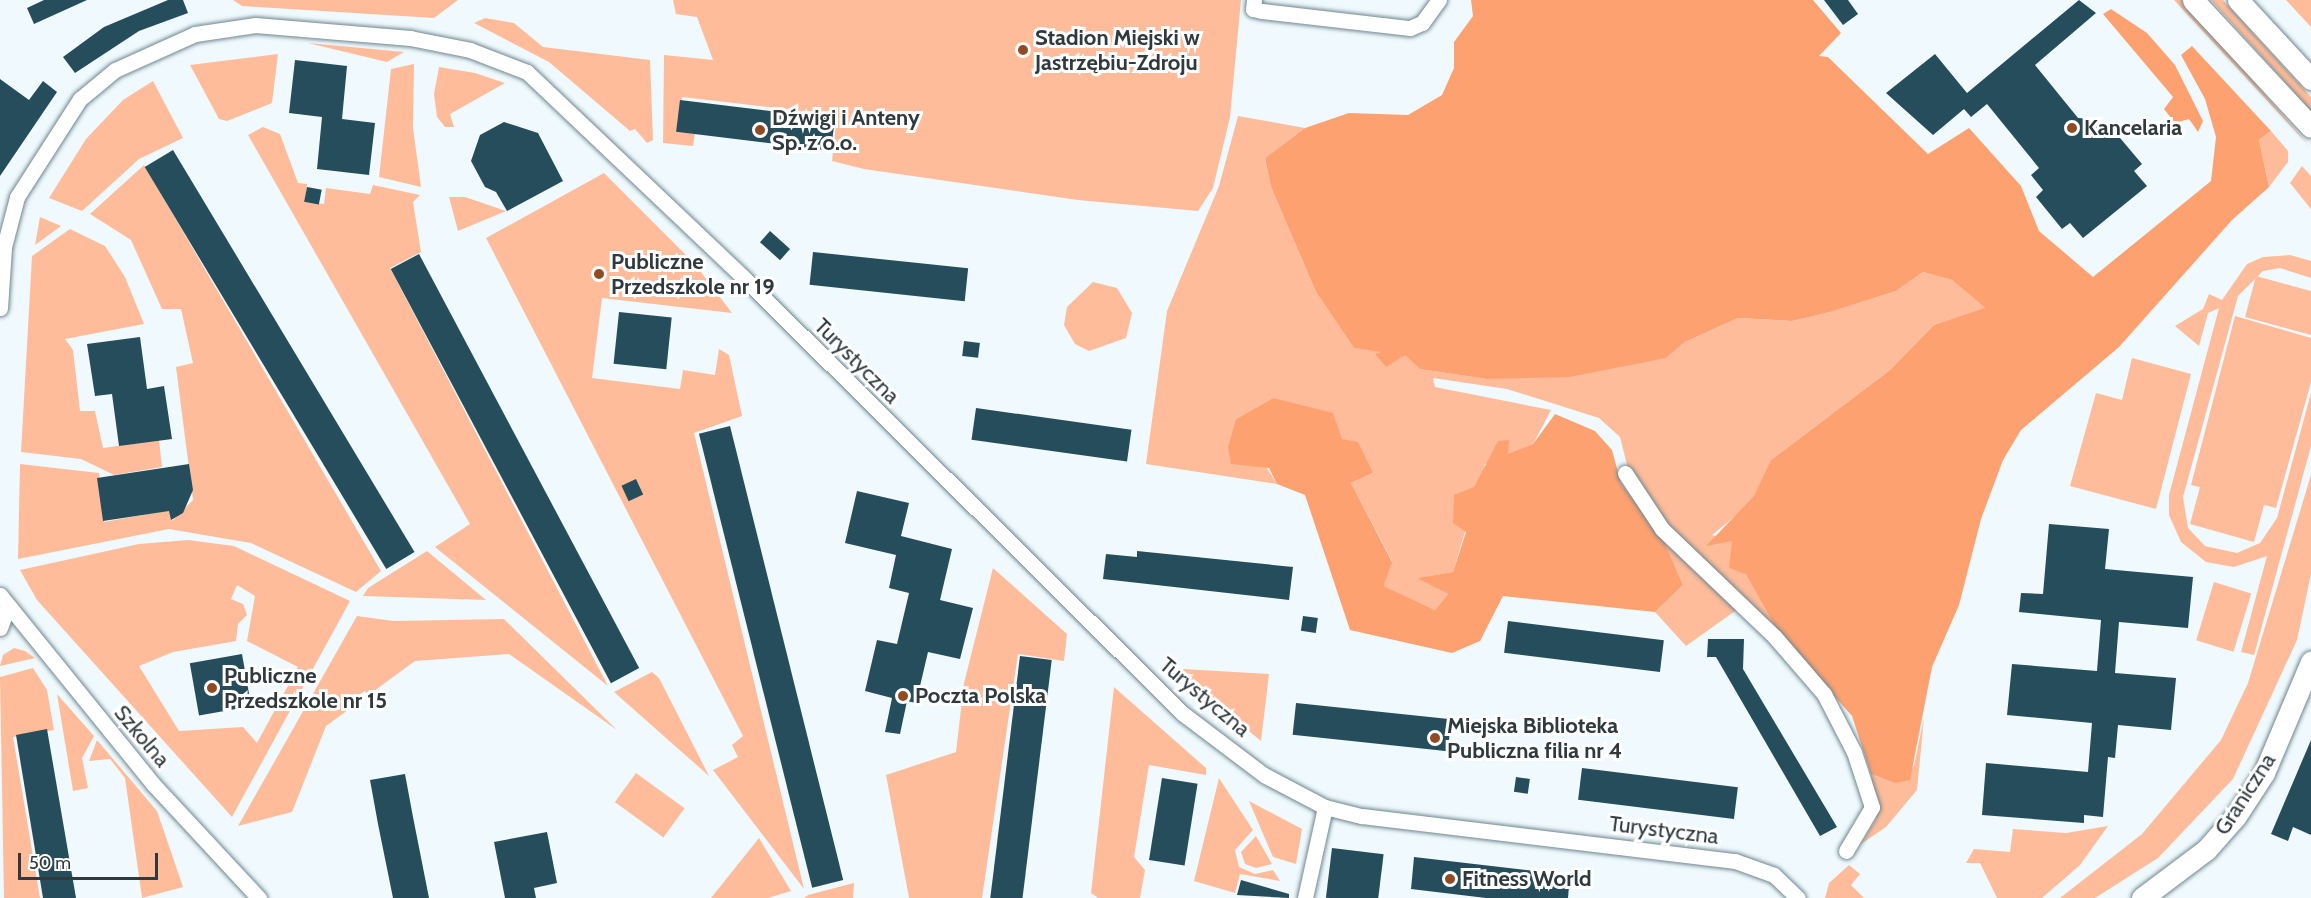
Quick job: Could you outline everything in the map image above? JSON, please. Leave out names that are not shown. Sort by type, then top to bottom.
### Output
[{"type":"street","points":[[1254,0],[1252,9],[1262,11],[1410,28],[1422,23],[1439,0]]},
{"type":"street","points":[[2193,0],[2311,127]]},
{"type":"street","points":[[2238,0],[2311,79]]},
{"type":"street","name":"Turystyczna","points":[[0,308],[4,246],[17,197],[81,99],[115,70],[195,34],[255,25],[410,38],[470,50],[527,72],[744,278],[1182,713],[1264,774],[1324,807],[1362,816],[1735,861],[1774,875],[1798,898]]},
{"type":"street","points":[[1625,473],[1662,529],[1773,636],[1824,694],[1854,752],[1872,807],[1846,851]]},
{"type":"street","name":"Szkolna","points":[[0,595],[8,609],[153,784],[259,898]]},
{"type":"street","points":[[0,627],[8,609]]},
{"type":"street","name":"Graniczna","points":[[2142,898],[2206,850],[2236,816],[2264,773],[2311,662]]},
{"type":"street","points":[[1305,898],[1324,807]]},
{"type":"shaded area","points":[[233,0],[458,0],[434,18],[242,6]]},
{"type":"shaded area","points":[[673,0],[1241,0],[1230,117],[1213,188],[1198,211],[1078,200],[864,169],[832,161],[837,115],[682,97],[677,131],[695,134],[693,146],[663,143],[664,55],[713,60],[697,17],[676,14]]},
{"type":"shaded area","points":[[1471,0],[1813,0],[1841,33],[1819,56],[1828,57],[1928,154],[1969,128],[2021,186],[2039,231],[2093,277],[2211,181],[2216,137],[2205,99],[2181,55],[2192,46],[2271,131],[2259,140],[2269,187],[2232,220],[2119,347],[2021,430],[2003,460],[1981,519],[1959,605],[1932,667],[1910,780],[1895,783],[1871,774],[1852,716],[1779,633],[1746,574],[1729,568],[1732,541],[1706,546],[1754,496],[1771,460],[1890,370],[1934,325],[1985,308],[1952,280],[1923,272],[1896,291],[1830,312],[1792,321],[1738,318],[1685,342],[1666,358],[1569,377],[1487,379],[1420,369],[1405,355],[1386,367],[1375,354],[1382,352],[1354,348],[1316,292],[1271,187],[1265,158],[1305,128],[1349,113],[1408,115],[1442,95],[1454,68],[1454,42],[1473,16]]},
{"type":"shaded area","points":[[2174,0],[2182,0],[2202,21],[2311,148]]},
{"type":"shaded area","points":[[2211,0],[2223,0],[2311,97],[2311,111]]},
{"type":"shaded area","points":[[2286,0],[2311,0],[2311,27]]},
{"type":"shaded area","points":[[2111,9],[2147,33],[2175,65],[2203,121],[2198,132],[2189,119],[2175,123],[2164,109],[2173,97],[2103,14]]},
{"type":"shaded area","points":[[485,18],[514,23],[543,47],[650,60],[653,140],[647,143],[635,129],[630,131],[549,62],[474,23]]},
{"type":"shaded area","points":[[308,43],[404,52],[387,62]]},
{"type":"shaded area","points":[[278,54],[272,103],[227,121],[219,119],[190,65]]},
{"type":"shaded area","points":[[414,64],[413,128],[421,187],[379,177],[391,69]]},
{"type":"shaded area","points":[[439,67],[475,73],[505,83],[450,114],[454,127],[445,127],[437,117],[434,94]]},
{"type":"shaded area","points":[[153,81],[183,138],[139,159],[82,211],[49,198],[86,139],[123,100]]},
{"type":"shaded area","points":[[1238,116],[1305,128],[1265,158],[1271,187],[1316,292],[1354,348],[1406,354],[1420,369],[1487,379],[1666,358],[1685,342],[1738,318],[1792,321],[1830,312],[1896,291],[1923,272],[1952,280],[1986,309],[1934,325],[1890,370],[1771,460],[1756,499],[1712,535],[1732,541],[1779,633],[1649,506],[1627,465],[1620,437],[1599,418],[1507,389],[1433,378],[1435,387],[1551,410],[1533,444],[1485,464],[1453,572],[1418,578],[1448,594],[1435,610],[1384,586],[1392,561],[1351,483],[1373,473],[1342,439],[1273,398],[1236,419],[1277,484],[1146,464],[1167,311],[1219,186]]},
{"type":"shaded area","points":[[263,127],[280,134],[298,183],[307,184],[305,202],[324,204],[326,188],[370,194],[373,185],[420,195],[413,202],[421,252],[390,268],[608,686],[435,547],[470,524],[248,135]]},
{"type":"shaded area","points":[[2271,131],[2288,151],[2288,162],[2269,187],[2259,140]]},
{"type":"shaded area","points":[[144,165],[381,571],[356,592],[251,543],[169,529],[18,559],[20,464],[99,473],[104,522],[170,510],[172,521],[193,500],[176,367],[193,363],[181,309],[162,309],[131,240],[90,214]]},
{"type":"shaded area","points":[[2302,166],[2311,176],[2311,209],[2290,183]]},
{"type":"shaded area","points":[[604,173],[695,264],[732,313],[602,298],[592,378],[680,389],[683,370],[715,375],[719,349],[729,355],[742,416],[694,433],[804,889],[713,770],[738,757],[732,745],[743,736],[486,238]]},
{"type":"shaded area","points":[[449,197],[465,197],[506,211],[458,231]]},
{"type":"shaded area","points":[[40,217],[61,226],[35,245]]},
{"type":"shaded area","points":[[70,229],[105,246],[125,277],[144,324],[65,339],[73,350],[80,411],[95,411],[103,448],[159,440],[162,467],[114,475],[81,459],[21,452],[32,256]]},
{"type":"shaded area","points":[[2290,255],[2311,261],[2311,278],[2280,268],[2263,271],[2238,296],[2183,497],[2188,528],[2205,546],[2237,553],[2260,543],[2277,518],[2311,393],[2311,446],[2254,655],[2241,652],[2267,556],[2234,567],[2206,562],[2181,542],[2169,515],[2169,495],[2219,308],[2208,313],[2199,346],[2175,326],[2203,309],[2209,294],[2222,300],[2247,264],[2263,257]]},
{"type":"shaded area","points":[[2256,276],[2311,291],[2311,335],[2245,317]]},
{"type":"shaded area","points":[[1093,282],[1117,288],[1132,313],[1126,338],[1089,351],[1075,344],[1064,325],[1067,307]]},
{"type":"shaded area","points":[[2235,316],[2311,338],[2311,382],[2276,508],[2264,505],[2254,542],[2190,524],[2200,487],[2191,485]]},
{"type":"shaded area","points":[[2132,358],[2191,374],[2156,509],[2070,486],[2096,393],[2122,400]]},
{"type":"shaded area","points":[[1273,398],[1333,413],[1342,439],[1358,442],[1373,473],[1351,483],[1392,562],[1384,586],[1435,610],[1448,594],[1417,578],[1453,572],[1466,532],[1453,523],[1454,495],[1474,487],[1498,441],[1509,440],[1508,454],[1533,444],[1555,414],[1595,431],[1612,450],[1621,483],[1664,541],[1683,585],[1655,612],[1503,596],[1480,641],[1452,653],[1350,630],[1305,495],[1277,484],[1269,468],[1231,464],[1228,447],[1236,419]]},
{"type":"shaded area","points":[[2311,475],[2311,574],[2297,640],[2233,779],[2158,858],[2095,898],[2060,898],[2142,834],[2221,740],[2248,683]]},
{"type":"shaded area","points":[[188,540],[234,546],[350,601],[232,817],[37,600],[20,570],[139,544]],"holes":[[[237,585],[255,596],[247,641],[298,667],[257,743],[243,727],[179,731],[139,666],[173,652],[236,641],[238,624],[247,615],[243,604],[231,599]]]},
{"type":"shaded area","points":[[1664,541],[1738,609],[1686,646],[1655,612],[1683,585]]},
{"type":"shaded area","points":[[427,551],[486,600],[363,596],[368,588]]},
{"type":"shaded area","points":[[993,568],[1067,634],[1064,661],[1018,654],[982,898],[909,898],[886,775],[956,752],[964,683]]},
{"type":"shaded area","points":[[2214,582],[2251,593],[2233,652],[2196,640]]},
{"type":"shaded area","points":[[357,616],[394,621],[504,619],[617,730],[509,654],[415,661],[326,726],[292,812],[238,826]]},
{"type":"shaded area","points":[[14,648],[25,651],[35,658],[0,666],[3,655]]},
{"type":"shaded area","points":[[33,668],[47,690],[54,730],[13,737],[40,898],[4,898],[0,677]]},
{"type":"shaded area","points":[[1183,669],[1269,674],[1261,741],[1184,678]]},
{"type":"shaded area","points":[[652,672],[659,678],[709,776],[614,692]]},
{"type":"shaded area","points":[[1114,687],[1206,768],[1206,775],[1149,765],[1134,857],[1145,870],[1140,898],[1098,898],[1091,893]]},
{"type":"shaded area","points":[[57,694],[94,736],[82,758],[88,788],[73,791]]},
{"type":"shaded area","points":[[1924,718],[1917,790],[1886,827],[1861,844],[1876,819],[1871,774],[1895,783],[1914,766]]},
{"type":"shaded area","points":[[97,740],[157,811],[183,887],[142,898],[125,778],[110,759],[89,761]]},
{"type":"shaded area","points":[[636,773],[685,808],[663,837],[615,802]]},
{"type":"shaded area","points":[[1219,778],[1253,830],[1235,850],[1239,867],[1255,874],[1273,870],[1280,881],[1240,874],[1235,893],[1194,881]]},
{"type":"shaded area","points":[[1249,801],[1302,829],[1296,864],[1273,857]]},
{"type":"shaded area","points":[[2108,826],[2080,865],[2042,898],[1997,898],[1980,863],[1966,863],[1974,849],[2010,852],[2013,829],[2066,833]]},
{"type":"shaded area","points":[[1256,836],[1272,864],[1256,868],[1245,864],[1241,852]]},
{"type":"shaded area","points":[[759,838],[791,891],[768,898],[711,898]]},
{"type":"shaded area","points":[[1849,865],[1860,874],[1851,885],[1864,898],[1825,898],[1829,883]]},
{"type":"shaded area","points":[[854,883],[853,898],[804,898],[808,895]]},
{"type":"building","points":[[44,0],[87,0],[34,24],[27,8]]},
{"type":"building","points":[[168,0],[183,0],[188,13],[139,31],[75,73],[63,57],[104,27]]},
{"type":"building","points":[[1824,0],[1848,0],[1858,14],[1843,25]]},
{"type":"building","points":[[2079,0],[2096,13],[2035,65],[2078,118],[2092,119],[2107,138],[2115,132],[2142,164],[2134,171],[2147,186],[2083,238],[2070,223],[2062,229],[2036,197],[2043,190],[2031,175],[2039,168],[1987,104],[1971,117],[1964,109],[1933,135],[1886,93],[1935,54],[1967,93]]},
{"type":"building","points":[[295,60],[347,66],[342,119],[375,123],[369,175],[317,169],[322,117],[289,113]]},
{"type":"building","points":[[0,79],[29,100],[43,81],[57,92],[0,176]]},
{"type":"building","points":[[680,100],[835,119],[831,151],[676,132]]},
{"type":"building","points":[[504,122],[538,133],[563,181],[507,211],[496,192],[485,187],[471,161],[480,135]]},
{"type":"building","points":[[173,150],[415,552],[386,569],[145,167]]},
{"type":"building","points":[[307,187],[322,190],[319,205],[304,202]]},
{"type":"building","points":[[770,231],[790,249],[780,260],[760,242]]},
{"type":"building","points":[[813,252],[968,268],[965,301],[810,285]]},
{"type":"building","points":[[419,254],[639,668],[611,683],[391,269]]},
{"type":"building","points":[[619,312],[672,318],[666,369],[614,364]]},
{"type":"building","points":[[140,337],[147,389],[164,386],[172,439],[119,446],[112,394],[95,396],[87,344]]},
{"type":"building","points":[[964,341],[980,343],[978,358],[962,356]]},
{"type":"building","points":[[976,408],[1131,430],[1127,462],[972,440]]},
{"type":"building","points":[[730,426],[843,880],[812,888],[699,434]]},
{"type":"building","points":[[189,464],[193,490],[183,513],[171,520],[169,511],[103,521],[97,478]]},
{"type":"building","points":[[636,479],[643,494],[629,501],[621,486]]},
{"type":"building","points":[[857,491],[909,503],[901,536],[952,549],[940,600],[973,608],[960,659],[928,652],[916,703],[907,701],[900,734],[885,732],[892,698],[865,691],[877,640],[897,644],[909,593],[889,588],[896,555],[845,543]]},
{"type":"building","points":[[2049,524],[2109,529],[2105,569],[2193,577],[2188,628],[2119,622],[2115,673],[2176,678],[2171,730],[2118,725],[2115,758],[2108,757],[2103,817],[2084,815],[2084,823],[1982,815],[1986,763],[2088,772],[2092,723],[2007,715],[2012,664],[2097,671],[2101,620],[2019,612],[2021,593],[2043,594]]},
{"type":"building","points":[[1137,551],[1293,567],[1289,600],[1103,579],[1106,554],[1137,557]]},
{"type":"building","points":[[1303,616],[1318,618],[1316,633],[1301,631]]},
{"type":"building","points":[[1508,621],[1664,640],[1660,672],[1504,653]]},
{"type":"building","points":[[1708,639],[1744,639],[1743,669],[1837,827],[1820,836],[1716,657],[1707,657]]},
{"type":"building","points":[[242,654],[251,706],[199,715],[190,663]]},
{"type":"building","points":[[1020,656],[1052,660],[1023,898],[990,898]]},
{"type":"building","points":[[1296,703],[1451,719],[1448,751],[1293,735]]},
{"type":"building","points":[[47,729],[76,898],[43,898],[16,735]]},
{"type":"building","points":[[2311,740],[2311,835],[2293,827],[2288,841],[2271,834]]},
{"type":"building","points":[[1582,768],[1738,787],[1734,819],[1578,800]]},
{"type":"building","points":[[405,774],[429,898],[393,898],[378,824],[370,780]]},
{"type":"building","points":[[1516,777],[1530,779],[1528,794],[1514,792]]},
{"type":"building","points":[[1162,778],[1198,784],[1185,866],[1149,860]]},
{"type":"building","points":[[547,832],[557,883],[534,888],[536,898],[505,898],[494,842]]},
{"type":"building","points":[[1332,848],[1384,854],[1378,898],[1326,898]]},
{"type":"building","points":[[1414,857],[1570,875],[1568,898],[1486,898],[1411,889]]},
{"type":"building","points":[[1241,880],[1289,894],[1289,898],[1237,895]]},
{"type":"place","name":"Stadion Miejski w Jastrzębiu-Zdroju","points":[[1023,50]]},
{"type":"place","name":"Kancelaria","points":[[2072,128]]},
{"type":"place","name":"Dźwigi i Anteny Sp. z o.o.","points":[[760,130]]},
{"type":"place","name":"Publiczne Przedszkole nr 19","points":[[599,274]]},
{"type":"place","name":"Publiczne Przedszkole nr 15","points":[[212,688]]},
{"type":"place","name":"Poczta Polska","points":[[903,696]]},
{"type":"place","name":"Miejska Biblioteka Publiczna filia nr 4","points":[[1435,738]]},
{"type":"place","name":"Fitness World","points":[[1450,879]]}]
